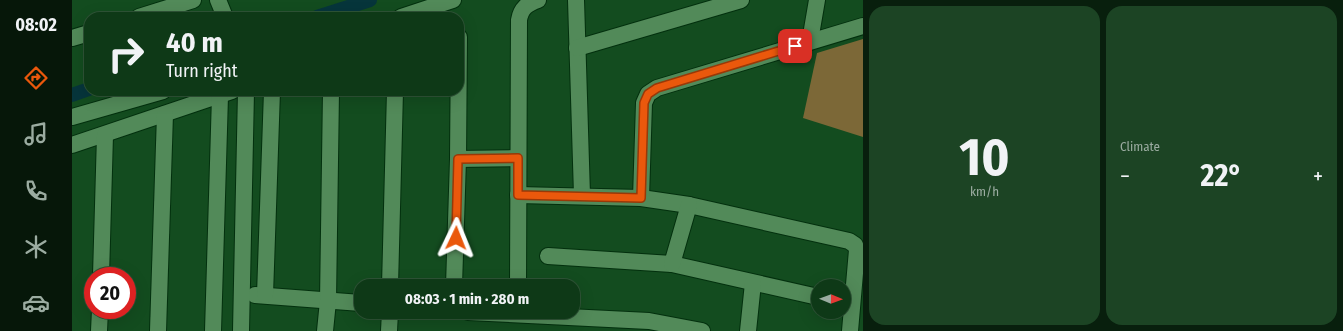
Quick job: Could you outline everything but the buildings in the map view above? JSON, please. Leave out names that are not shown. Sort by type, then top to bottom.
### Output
[{"type":"street","points":[[155,12],[193,0]]},
{"type":"street","points":[[218,0],[223,12]]},
{"type":"street","points":[[416,12],[453,0]]},
{"type":"street","points":[[518,279],[519,20],[523,8],[529,3],[538,0]]},
{"type":"street","points":[[576,0],[582,195]]},
{"type":"street","points":[[577,48],[741,0]]},
{"type":"street","points":[[810,41],[817,0]]},
{"type":"street","points":[[641,198],[644,103],[648,94],[657,88],[863,26]]},
{"type":"street","points":[[72,38],[84,34]]},
{"type":"street","points":[[72,117],[146,96]]},
{"type":"street","points":[[72,145],[217,96]]},
{"type":"street","points":[[213,331],[226,96]]},
{"type":"street","points":[[241,331],[246,96]]},
{"type":"street","points":[[265,295],[272,96]]},
{"type":"street","points":[[325,331],[328,301],[331,96]]},
{"type":"street","points":[[390,279],[394,96]]},
{"type":"street","points":[[454,279],[459,96]]},
{"type":"street","points":[[158,331],[166,114]]},
{"type":"street","points":[[101,267],[105,135]]},
{"type":"street","points":[[458,159],[518,158]]},
{"type":"street","points":[[518,195],[582,195],[641,198],[690,205],[849,241],[855,245],[857,250],[851,286]]},
{"type":"street","points":[[672,264],[690,205]]},
{"type":"street","points":[[548,256],[672,264],[811,295]]},
{"type":"street","points":[[748,331],[753,283]]},
{"type":"street","points":[[242,294],[354,303]]},
{"type":"street","points":[[580,317],[649,321],[702,331]]},
{"type":"street","points":[[99,331],[100,319]]},
{"type":"street","points":[[389,331],[390,319]]},
{"type":"street","points":[[849,319],[850,331]]},
{"type":"shaded area","points":[[863,39],[863,137],[803,118],[817,53]]},
{"type":"waterway","points":[[333,12],[370,0]]},
{"type":"waterway","points":[[72,95],[84,91]]},
{"type":"route","points":[[456,238],[458,159],[518,158],[518,195],[582,195],[641,198],[644,103],[648,94],[657,88],[795,46]]}]
